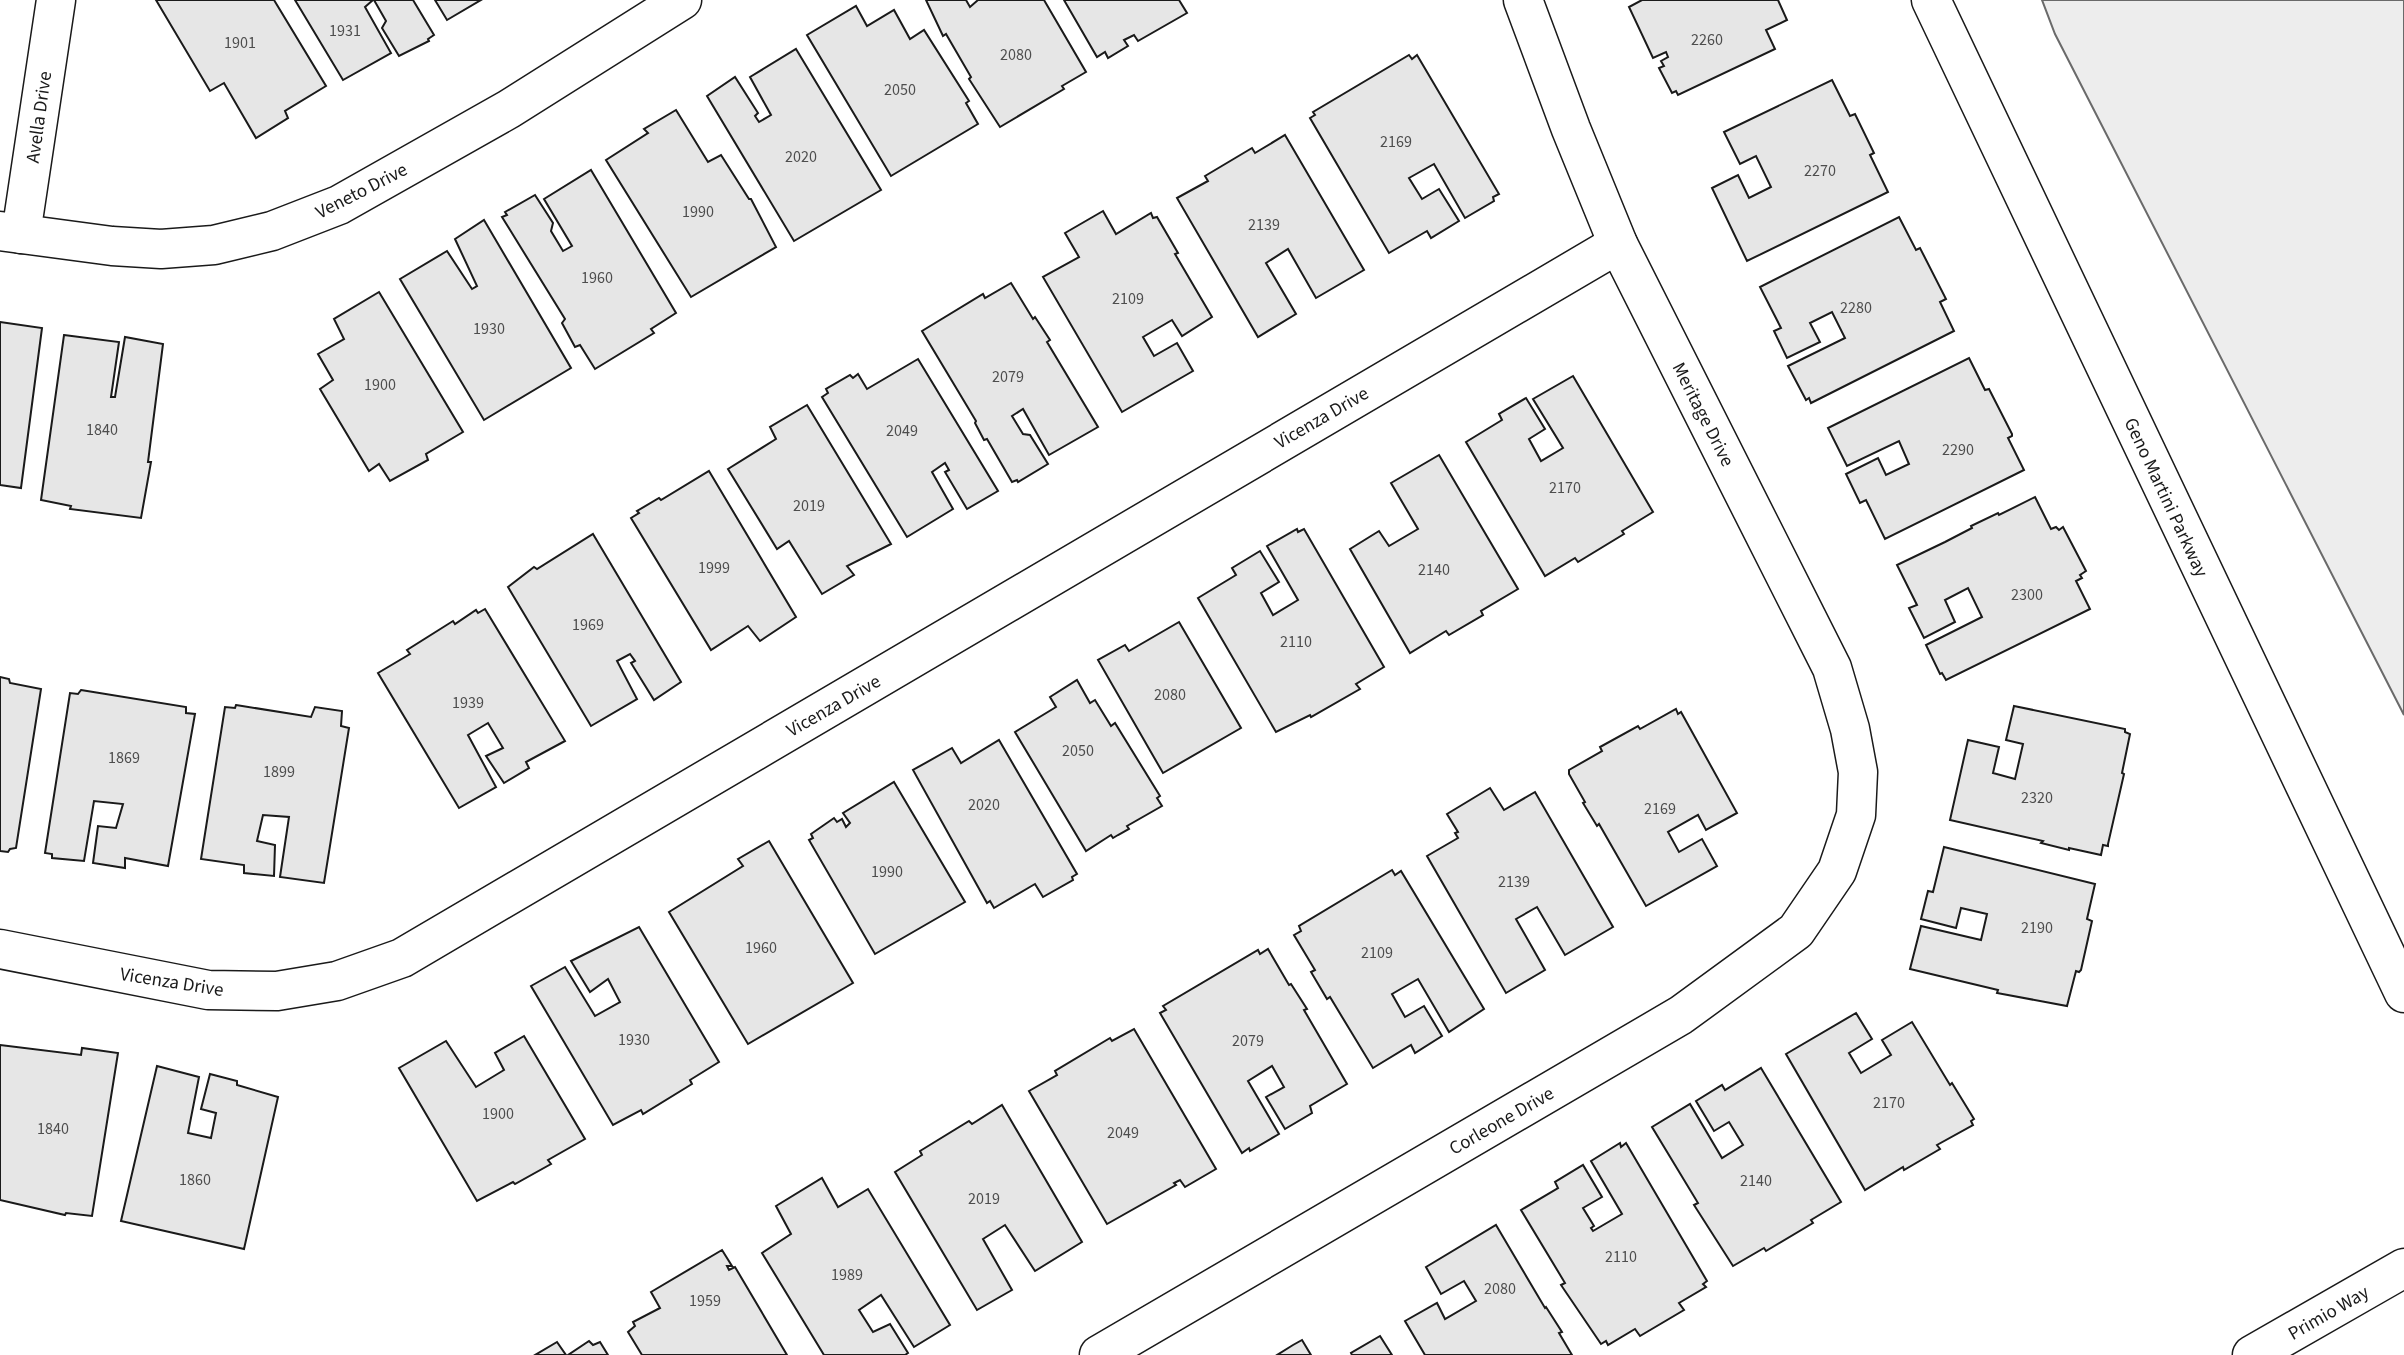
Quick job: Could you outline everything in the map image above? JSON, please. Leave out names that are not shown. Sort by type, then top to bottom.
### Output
[{"type":"street","name":"Avella Drive","points":[[11,233],[56,0]]},
{"type":"street","name":"Veneto Drive","points":[[11,233],[112,246],[161,248],[214,245],[272,231],[339,205],[363,192],[509,109],[682,0]]},
{"type":"street","name":"Meritage Drive","points":[[1523,0],[1618,244],[1832,668],[1850,729],[1858,772],[1856,815],[1851,831]]},
{"type":"street","name":"Geno Martini Parkway","points":[[1931,0],[2404,993]]},
{"type":"street","name":"Vicenza Drive","points":[[0,949],[208,990],[289,989],[337,981],[402,958],[1618,244]]},
{"type":"street","name":"Corleone Drive","points":[[1099,1355],[1681,1015],[1796,931],[1838,871],[1851,831]]},
{"type":"street","name":"Primio Way","points":[[2252,1355],[2404,1268]]},
{"type":"shaded area","points":[[2042,0],[2404,0],[2404,715],[2055,34]]},
{"type":"building","points":[[156,0],[274,0],[326,86],[285,111],[288,118],[256,138],[224,83],[210,91]]},
{"type":"building","points":[[295,0],[373,0],[365,7],[391,53],[343,80]]},
{"type":"building","points":[[374,0],[413,0],[434,35],[429,41],[399,56],[382,28],[386,21]]},
{"type":"building","points":[[435,0],[481,0],[447,20]]},
{"type":"building","points":[[926,0],[966,0],[970,7],[978,0],[1044,0],[1086,72],[1062,86],[1064,89],[1000,127],[969,79],[971,77],[946,34],[943,36]]},
{"type":"building","points":[[1064,0],[1179,0],[1187,13],[1138,41],[1134,35],[1124,40],[1128,46],[1108,58],[1105,52],[1097,57]]},
{"type":"building","points":[[1642,0],[1778,0],[1787,20],[1766,30],[1775,49],[1678,95],[1676,91],[1672,93],[1659,68],[1664,66],[1661,61],[1668,57],[1666,52],[1653,58],[1629,7]]},
{"type":"building","points":[[856,6],[867,26],[894,10],[910,39],[924,30],[969,101],[966,103],[978,124],[891,176],[807,35]]},
{"type":"building","points":[[796,49],[881,190],[794,241],[707,96],[735,77],[758,113],[755,116],[759,122],[771,115],[750,77]]},
{"type":"building","points":[[1409,55],[1412,59],[1417,55],[1499,194],[1493,197],[1494,201],[1465,218],[1434,164],[1409,178],[1422,199],[1439,189],[1459,221],[1431,238],[1427,231],[1389,253],[1310,118],[1315,115],[1313,112]]},
{"type":"building","points":[[1832,80],[1850,116],[1855,114],[1874,153],[1870,155],[1888,192],[1747,261],[1712,188],[1738,175],[1749,198],[1771,187],[1756,156],[1740,164],[1724,132]]},
{"type":"building","points":[[676,110],[708,162],[721,155],[751,199],[776,247],[691,297],[606,160],[648,133],[644,129]]},
{"type":"building","points":[[1285,135],[1364,270],[1316,298],[1288,249],[1266,263],[1296,314],[1258,337],[1177,198],[1208,181],[1205,176],[1252,148],[1255,153]]},
{"type":"building","points":[[591,170],[676,313],[651,329],[654,333],[595,369],[580,345],[575,347],[562,323],[565,319],[502,217],[507,215],[505,212],[535,195],[553,223],[551,231],[563,251],[572,246],[544,199]]},
{"type":"building","points":[[1103,211],[1116,234],[1151,213],[1153,218],[1157,217],[1212,317],[1182,336],[1172,320],[1143,337],[1154,356],[1177,343],[1193,371],[1122,412],[1043,277],[1079,257],[1065,233]]},
{"type":"building","points":[[1899,217],[1916,250],[1920,248],[1946,299],[1940,302],[1954,331],[1811,403],[1809,398],[1806,400],[1788,366],[1845,338],[1832,312],[1810,323],[1820,342],[1787,358],[1774,331],[1781,328],[1760,287]]},
{"type":"building","points":[[484,220],[571,368],[484,420],[400,279],[447,251],[472,289],[477,286],[455,239]]},
{"type":"building","points":[[1011,283],[1033,319],[1035,317],[1050,340],[1047,342],[1098,427],[1049,455],[1023,409],[1012,416],[1023,434],[1030,435],[1048,464],[1018,482],[1012,482],[987,439],[984,440],[976,421],[922,331],[983,294],[985,298]]},
{"type":"building","points":[[379,292],[463,432],[426,454],[428,460],[390,481],[379,464],[369,471],[320,389],[333,380],[318,354],[344,339],[334,319]]},
{"type":"building","points":[[0,322],[42,328],[21,488],[0,485]]},
{"type":"building","points":[[64,335],[119,342],[111,397],[115,397],[125,337],[163,344],[148,462],[151,462],[141,518],[70,509],[71,506],[41,500]]},
{"type":"building","points":[[1969,358],[1985,390],[1989,389],[2012,434],[2008,438],[2024,470],[1885,539],[1866,500],[1860,503],[1846,474],[1878,458],[1886,475],[1909,464],[1899,441],[1847,466],[1828,428]]},
{"type":"building","points":[[918,359],[998,491],[967,509],[945,472],[949,470],[945,463],[932,472],[953,509],[907,537],[822,397],[828,393],[826,389],[850,375],[853,378],[858,374],[867,389]]},
{"type":"building","points":[[1573,376],[1653,512],[1622,531],[1624,534],[1578,562],[1575,558],[1545,576],[1466,442],[1502,420],[1499,414],[1526,398],[1545,429],[1529,439],[1541,461],[1563,448],[1533,399]]},
{"type":"building","points":[[807,405],[891,544],[847,566],[854,575],[822,594],[789,541],[777,549],[728,469],[776,439],[770,427]]},
{"type":"building","points":[[1439,455],[1518,589],[1481,611],[1483,615],[1449,635],[1446,631],[1410,653],[1350,549],[1379,531],[1389,546],[1418,529],[1391,483]]},
{"type":"building","points":[[709,471],[796,617],[760,641],[748,626],[711,650],[631,518],[639,513],[637,511]]},
{"type":"building","points":[[2035,497],[2051,529],[2056,527],[2059,530],[2063,527],[2086,571],[2080,575],[2082,578],[2076,581],[2090,609],[1946,680],[1942,673],[1940,674],[1926,645],[1982,617],[1968,588],[1945,600],[1955,622],[1924,638],[1909,608],[1917,605],[1897,565],[1972,528],[1971,526]]},
{"type":"building","points":[[1297,529],[1298,532],[1304,529],[1384,667],[1356,684],[1360,689],[1311,717],[1310,715],[1276,732],[1198,598],[1236,575],[1232,568],[1260,551],[1279,582],[1261,593],[1273,615],[1298,600],[1267,546]]},
{"type":"building","points":[[593,534],[681,682],[654,700],[631,663],[635,661],[630,654],[617,661],[637,699],[591,726],[508,587],[534,567],[537,569]]},
{"type":"building","points":[[485,609],[565,741],[526,762],[529,768],[504,783],[486,756],[503,748],[488,723],[468,735],[496,787],[459,808],[378,673],[410,654],[407,650],[453,621],[455,624],[476,610],[478,613]]},
{"type":"building","points":[[1179,622],[1241,728],[1163,773],[1098,660],[1125,645],[1129,651]]},
{"type":"building","points":[[0,677],[9,679],[10,683],[41,689],[16,848],[8,852],[0,851]]},
{"type":"building","points":[[1077,680],[1090,703],[1095,700],[1111,726],[1115,723],[1160,796],[1157,798],[1162,806],[1127,826],[1129,829],[1113,838],[1111,835],[1086,851],[1015,732],[1056,707],[1050,697]]},
{"type":"building","points":[[81,690],[186,707],[186,713],[195,714],[168,866],[125,858],[125,868],[93,863],[98,826],[116,828],[123,804],[94,801],[84,861],[52,858],[52,854],[45,853],[70,693],[78,694]]},
{"type":"building","points":[[236,705],[311,717],[315,707],[342,711],[341,726],[349,728],[324,883],[280,877],[289,817],[263,815],[257,841],[275,845],[274,876],[244,873],[244,865],[201,859],[225,707],[235,708]]},
{"type":"building","points":[[2014,706],[2125,729],[2125,732],[2130,734],[2108,846],[2103,845],[2101,855],[2069,850],[2041,843],[2043,841],[1950,820],[1968,740],[1999,747],[1993,773],[2015,779],[2023,744],[2006,740]]},
{"type":"building","points":[[1676,709],[1678,714],[1681,712],[1737,813],[1706,830],[1698,815],[1668,832],[1679,852],[1702,839],[1717,866],[1646,906],[1599,824],[1597,826],[1583,803],[1585,802],[1569,770],[1602,751],[1600,747]]},
{"type":"building","points":[[999,740],[1077,874],[1072,877],[1073,880],[1043,897],[1035,884],[994,908],[990,901],[987,903],[913,770],[952,748],[961,763]]},
{"type":"building","points":[[894,782],[965,902],[875,954],[809,840],[813,838],[811,834],[834,818],[837,822],[842,819],[846,827],[850,823],[843,813]]},
{"type":"building","points":[[1490,788],[1504,810],[1535,792],[1613,927],[1565,955],[1537,907],[1516,919],[1545,970],[1506,993],[1427,856],[1458,838],[1455,833],[1458,832],[1447,814]]},
{"type":"building","points":[[769,841],[853,983],[748,1044],[669,912],[743,866],[738,859]]},
{"type":"building","points":[[1944,847],[2095,884],[2087,919],[2092,921],[2081,970],[2076,971],[2067,1006],[1997,993],[1998,990],[1910,969],[1921,926],[1981,940],[1987,914],[1961,908],[1956,928],[1921,919],[1928,891],[1933,892]]},
{"type":"building","points":[[1392,870],[1395,875],[1401,871],[1484,1009],[1449,1032],[1418,979],[1392,994],[1405,1017],[1424,1006],[1442,1036],[1415,1053],[1411,1045],[1373,1068],[1330,997],[1327,999],[1311,972],[1315,970],[1294,935],[1301,931],[1299,926]]},
{"type":"building","points":[[639,927],[719,1062],[690,1080],[692,1084],[643,1114],[641,1110],[613,1125],[531,986],[565,967],[595,1016],[620,1002],[608,979],[590,992],[571,961]]},
{"type":"building","points":[[1268,949],[1307,1009],[1304,1010],[1347,1084],[1310,1106],[1312,1113],[1285,1129],[1266,1097],[1284,1087],[1272,1066],[1248,1081],[1279,1134],[1242,1153],[1160,1013],[1166,1010],[1163,1006],[1258,950],[1260,954]]},
{"type":"building","points":[[1856,1013],[1872,1039],[1849,1053],[1861,1073],[1891,1055],[1882,1040],[1912,1022],[1974,1119],[1971,1121],[1973,1125],[1937,1145],[1940,1149],[1865,1190],[1786,1054]]},
{"type":"building","points":[[1134,1029],[1216,1169],[1185,1187],[1180,1180],[1174,1183],[1176,1185],[1107,1224],[1029,1091],[1057,1075],[1055,1071],[1110,1038],[1112,1041]]},
{"type":"building","points":[[524,1036],[585,1139],[548,1160],[551,1164],[477,1201],[399,1068],[446,1041],[476,1087],[504,1070],[495,1053]]},
{"type":"building","points":[[0,1045],[81,1055],[82,1048],[118,1053],[92,1216],[65,1215],[0,1200]]},
{"type":"building","points":[[157,1066],[199,1077],[188,1133],[211,1138],[216,1113],[201,1109],[210,1074],[278,1097],[244,1249],[121,1221]]},
{"type":"building","points":[[1761,1068],[1841,1202],[1811,1220],[1813,1223],[1766,1251],[1764,1248],[1733,1266],[1694,1205],[1698,1203],[1652,1127],[1690,1104],[1722,1158],[1743,1145],[1729,1122],[1714,1131],[1696,1101],[1722,1085],[1725,1090]]},
{"type":"building","points":[[1002,1105],[1082,1242],[1035,1271],[1005,1225],[983,1239],[1012,1290],[977,1310],[895,1172],[922,1155],[920,1151],[969,1121],[972,1124]]},
{"type":"building","points":[[1620,1143],[1621,1147],[1626,1143],[1707,1281],[1703,1284],[1706,1287],[1679,1303],[1684,1310],[1640,1336],[1635,1329],[1608,1345],[1606,1341],[1601,1344],[1561,1285],[1565,1283],[1521,1210],[1558,1188],[1555,1182],[1583,1165],[1602,1197],[1583,1208],[1594,1226],[1591,1228],[1593,1231],[1622,1214],[1591,1161]]},
{"type":"building","points":[[822,1178],[838,1207],[868,1189],[950,1325],[914,1347],[881,1295],[859,1310],[873,1332],[890,1324],[908,1353],[905,1355],[824,1355],[762,1253],[791,1234],[776,1206]]},
{"type":"building","points":[[1496,1225],[1562,1332],[1559,1333],[1572,1355],[1425,1355],[1405,1321],[1437,1303],[1445,1319],[1476,1301],[1464,1281],[1441,1294],[1426,1267]]},
{"type":"building","points":[[722,1250],[732,1266],[727,1266],[729,1270],[735,1267],[787,1355],[642,1355],[628,1332],[635,1326],[633,1322],[660,1308],[651,1292]]},
{"type":"building","points":[[1380,1336],[1392,1355],[1352,1355],[1351,1353]]},
{"type":"building","points":[[1302,1340],[1311,1355],[1277,1355],[1293,1345]]},
{"type":"building","points":[[589,1341],[593,1345],[600,1342],[608,1355],[568,1355]]},
{"type":"building","points":[[557,1342],[566,1355],[535,1355]]}]
